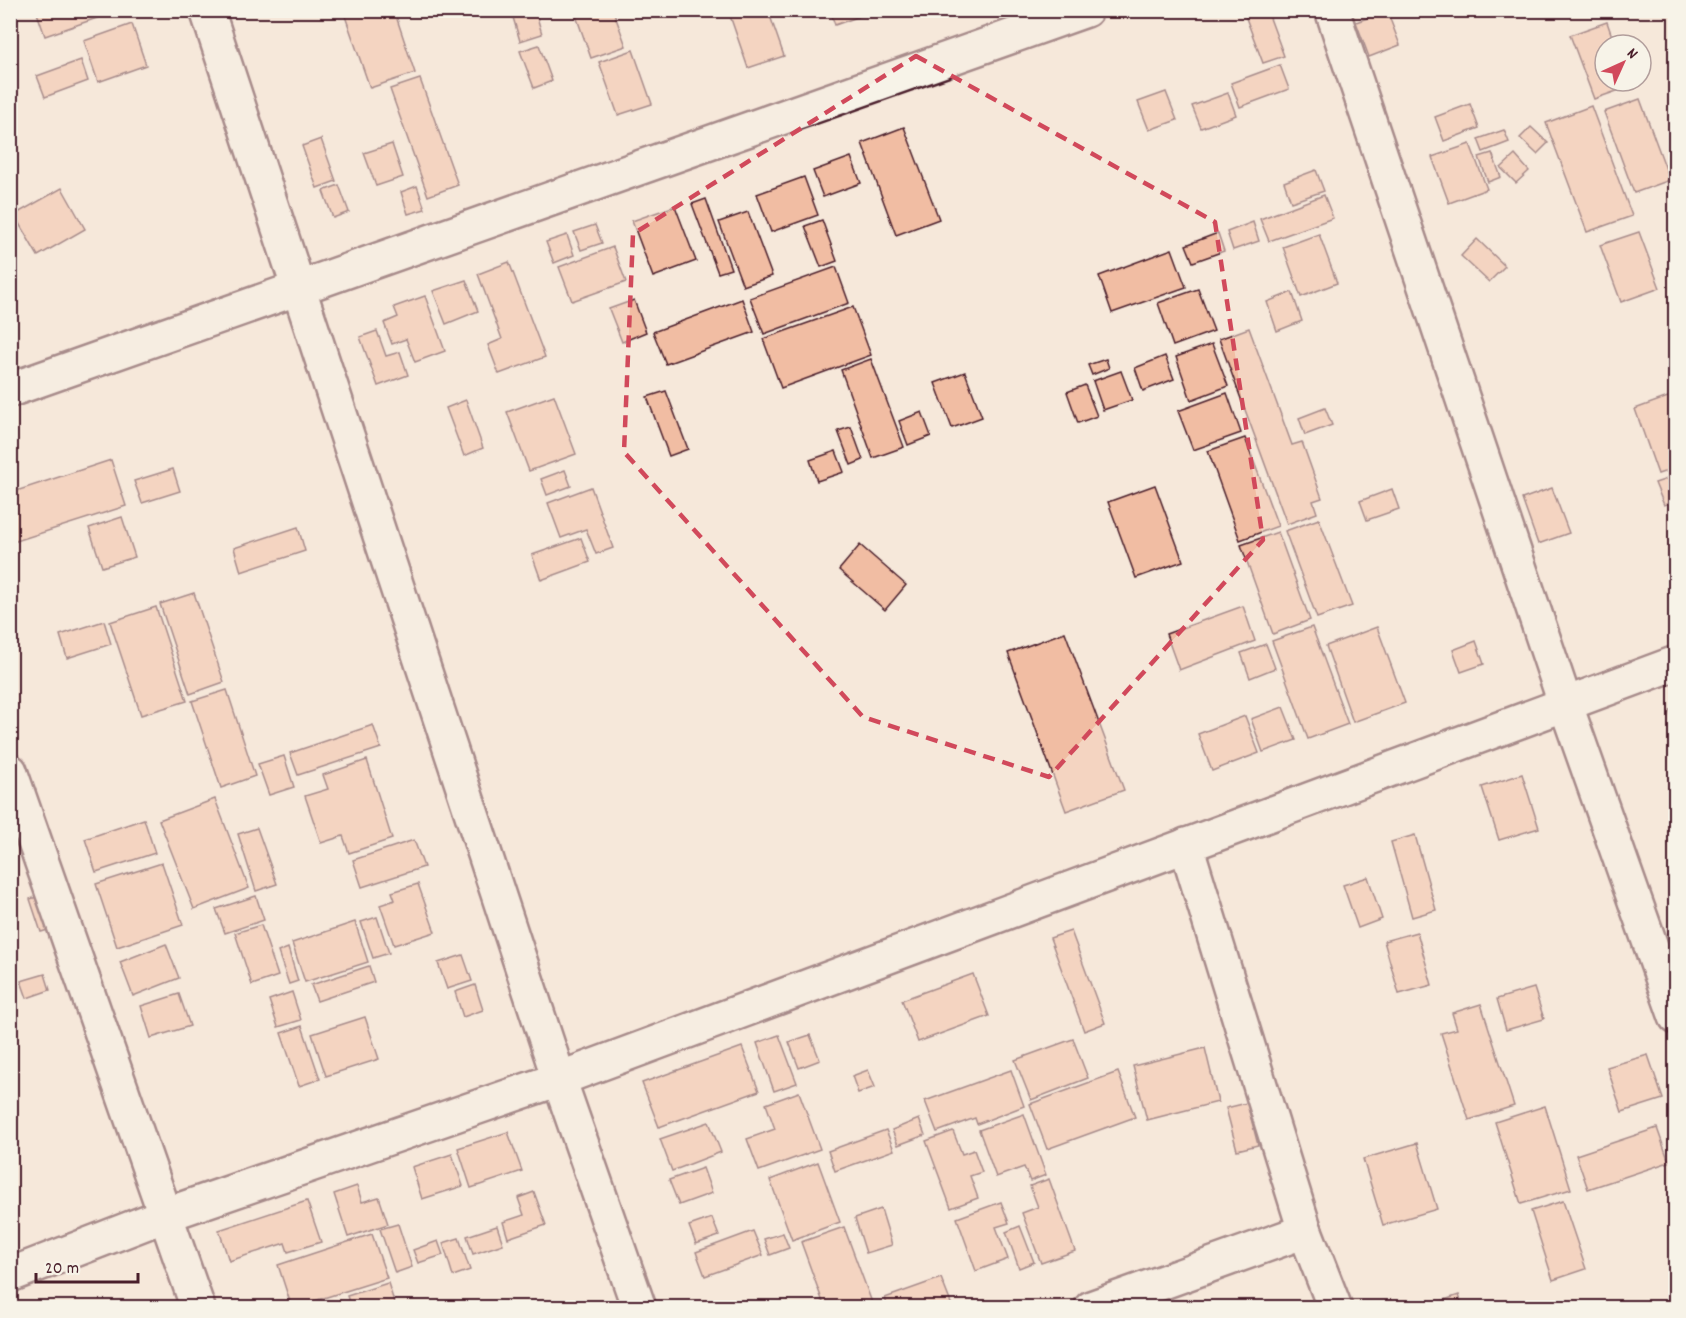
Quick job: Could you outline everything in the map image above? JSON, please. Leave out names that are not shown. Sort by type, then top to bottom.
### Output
[{"type":"street","points":[[207,10],[297,290],[559,1079],[639,1308]]},
{"type":"street","points":[[10,390],[1086,10]]},
{"type":"street","points":[[1332,10],[1565,703],[1676,1017]]},
{"type":"street","points":[[10,1275],[165,1215],[559,1079],[1676,663]]},
{"type":"street","points":[[10,771],[198,1308]]},
{"type":"street","points":[[1185,845],[1305,1231],[1335,1308]]},
{"type":"street","points":[[1091,1308],[1305,1231]]},
{"type":"highlighted area","points":[[916,56],[1215,222],[1263,540],[1049,777],[863,717],[624,452],[633,234]]},
{"type":"building","points":[[36,10],[120,10],[45,36]]},
{"type":"building","points":[[361,10],[394,10],[415,73],[370,88],[345,16]]},
{"type":"building","points":[[535,10],[542,34],[520,41],[512,14]]},
{"type":"building","points":[[574,10],[613,10],[626,46],[591,58]]},
{"type":"building","points":[[728,10],[768,10],[784,56],[748,68]]},
{"type":"building","points":[[830,10],[877,10],[835,25]]},
{"type":"building","points":[[1243,10],[1267,10],[1284,56],[1263,63]]},
{"type":"building","points":[[1387,11],[1400,45],[1369,57],[1356,22]]},
{"type":"building","points":[[1607,22],[1611,33],[1593,33],[1593,93],[1611,93],[1594,99],[1570,35]]},
{"type":"building","points":[[132,24],[146,65],[98,82],[84,41]]},
{"type":"building","points":[[539,45],[552,81],[534,88],[520,51]]},
{"type":"building","points":[[633,50],[652,104],[618,115],[599,62]]},
{"type":"building","points":[[81,60],[88,81],[45,97],[37,76]]},
{"type":"building","points":[[1280,65],[1289,89],[1240,107],[1231,83]]},
{"type":"building","points":[[420,79],[458,185],[428,196],[390,89]]},
{"type":"building","points":[[1166,92],[1177,120],[1149,130],[1138,102]]},
{"type":"building","points":[[1228,93],[1236,115],[1201,128],[1192,106]]},
{"type":"building","points":[[1640,99],[1670,180],[1634,193],[1604,112]]},
{"type":"building","points":[[1470,104],[1479,128],[1444,141],[1435,117]]},
{"type":"building","points":[[1591,106],[1632,216],[1587,232],[1546,123]]},
{"type":"building","points":[[904,127],[939,219],[896,235],[862,143]]},
{"type":"building","points":[[1531,127],[1548,143],[1537,154],[1520,138]]},
{"type":"building","points":[[1504,130],[1509,142],[1483,152],[1478,139]]},
{"type":"building","points":[[321,139],[336,181],[317,188],[302,146]]},
{"type":"building","points":[[392,144],[403,177],[376,186],[364,153]]},
{"type":"building","points":[[1470,144],[1487,189],[1449,203],[1432,157]]},
{"type":"building","points":[[1492,153],[1501,177],[1488,182],[1479,157]]},
{"type":"building","points":[[1515,155],[1529,171],[1516,183],[1501,168]]},
{"type":"building","points":[[851,157],[861,183],[823,197],[813,171]]},
{"type":"building","points":[[1316,170],[1324,191],[1291,202],[1284,182]]},
{"type":"building","points":[[804,177],[818,215],[771,232],[757,194]]},
{"type":"building","points":[[339,185],[349,212],[333,218],[323,191]]},
{"type":"building","points":[[417,186],[425,209],[408,214],[401,192]]},
{"type":"building","points":[[62,188],[85,229],[38,256],[14,215]]},
{"type":"building","points":[[1324,195],[1333,218],[1269,241],[1260,219]]},
{"type":"building","points":[[706,199],[731,269],[718,273],[692,204]]},
{"type":"building","points":[[675,206],[696,261],[653,277],[632,221]]},
{"type":"building","points":[[748,212],[772,276],[743,286],[719,222]]},
{"type":"building","points":[[822,220],[837,261],[821,267],[805,226]]},
{"type":"building","points":[[1253,222],[1259,241],[1233,250],[1227,232]]},
{"type":"building","points":[[595,225],[602,243],[581,250],[574,232]]},
{"type":"building","points":[[1639,232],[1660,288],[1621,302],[1600,245]]},
{"type":"building","points":[[1218,233],[1224,251],[1193,262],[1186,245]]},
{"type":"building","points":[[1319,234],[1337,283],[1301,297],[1283,247]]},
{"type":"building","points":[[567,235],[574,255],[554,263],[546,242]]},
{"type":"building","points":[[1477,239],[1505,266],[1489,282],[1461,256]]},
{"type":"building","points":[[613,247],[626,282],[572,301],[559,267]]},
{"type":"building","points":[[1172,249],[1186,287],[1112,313],[1099,276]]},
{"type":"building","points":[[509,262],[545,357],[499,374],[488,345],[502,339],[478,274]]},
{"type":"building","points":[[836,267],[849,303],[764,334],[750,298]]},
{"type":"building","points":[[466,280],[478,311],[446,324],[433,291]]},
{"type":"building","points":[[1198,289],[1214,331],[1173,346],[1158,303]]},
{"type":"building","points":[[1292,292],[1302,321],[1277,331],[1267,302]]},
{"type":"building","points":[[425,296],[445,351],[415,362],[406,339],[392,344],[384,323],[398,317],[394,307]]},
{"type":"building","points":[[742,299],[754,332],[666,364],[653,332]]},
{"type":"building","points":[[634,300],[646,332],[622,342],[609,309]]},
{"type":"building","points":[[853,307],[871,355],[781,388],[763,339]]},
{"type":"building","points":[[1249,328],[1292,445],[1302,442],[1322,498],[1313,501],[1317,513],[1287,524],[1219,339]]},
{"type":"building","points":[[377,331],[386,356],[400,352],[408,375],[378,386],[360,337]]},
{"type":"building","points":[[1212,344],[1228,386],[1191,400],[1176,357]]},
{"type":"building","points":[[1165,356],[1174,379],[1143,391],[1135,368]]},
{"type":"building","points":[[871,359],[904,447],[873,458],[841,370]]},
{"type":"building","points":[[1106,359],[1109,368],[1092,375],[1088,365]]},
{"type":"building","points":[[1121,371],[1132,400],[1103,410],[1093,381]]},
{"type":"building","points":[[965,372],[982,417],[952,428],[935,383]]},
{"type":"building","points":[[1085,385],[1097,416],[1078,423],[1067,392]]},
{"type":"building","points":[[666,391],[688,449],[669,456],[647,397]]},
{"type":"building","points":[[1227,393],[1241,433],[1193,450],[1178,411]]},
{"type":"building","points":[[1676,394],[1676,468],[1658,474],[1635,409]]},
{"type":"building","points":[[554,395],[576,454],[529,471],[507,412]]},
{"type":"building","points":[[466,400],[483,448],[464,456],[446,408]]},
{"type":"building","points":[[1325,408],[1332,425],[1305,435],[1299,418]]},
{"type":"building","points":[[922,412],[931,436],[908,445],[899,421]]},
{"type":"building","points":[[851,427],[863,460],[851,465],[838,431]]},
{"type":"building","points":[[1245,438],[1278,526],[1240,540],[1208,451]]},
{"type":"building","points":[[836,451],[844,472],[817,481],[810,460]]},
{"type":"building","points":[[111,460],[126,506],[10,543],[10,493]]},
{"type":"building","points":[[173,469],[180,491],[142,503],[134,481]]},
{"type":"building","points":[[565,470],[571,486],[547,495],[541,479]]},
{"type":"building","points":[[1676,476],[1676,501],[1664,505],[1655,483]]},
{"type":"building","points":[[1155,485],[1183,561],[1136,578],[1108,502]]},
{"type":"building","points":[[591,487],[613,548],[596,554],[586,529],[561,538],[548,503]]},
{"type":"building","points":[[1552,488],[1569,533],[1538,544],[1522,499]]},
{"type":"building","points":[[1392,489],[1399,509],[1367,520],[1360,501]]},
{"type":"building","points":[[122,517],[135,557],[102,567],[89,528]]},
{"type":"building","points":[[1319,519],[1352,606],[1317,618],[1285,531]]},
{"type":"building","points":[[298,527],[305,551],[241,572],[234,548]]},
{"type":"building","points":[[1278,532],[1310,620],[1273,634],[1241,545]]},
{"type":"building","points":[[581,538],[590,562],[541,580],[532,555]]},
{"type":"building","points":[[860,545],[906,585],[885,610],[839,570]]},
{"type":"building","points":[[194,593],[224,682],[190,694],[160,604]]},
{"type":"building","points":[[1243,606],[1255,641],[1179,670],[1166,634]]},
{"type":"building","points":[[156,607],[187,701],[141,715],[110,622]]},
{"type":"building","points":[[104,621],[111,644],[67,658],[60,635]]},
{"type":"building","points":[[1312,627],[1348,724],[1308,739],[1272,641]]},
{"type":"building","points":[[1377,627],[1405,703],[1353,722],[1326,646]]},
{"type":"building","points":[[1065,632],[1124,790],[1066,811],[1008,653]]},
{"type":"building","points":[[1476,641],[1484,664],[1461,672],[1453,650]]},
{"type":"building","points":[[1266,644],[1275,668],[1250,678],[1241,653]]},
{"type":"building","points":[[227,690],[255,776],[221,788],[192,701]]},
{"type":"building","points":[[1283,707],[1296,740],[1263,752],[1251,719]]},
{"type":"building","points":[[1676,709],[1676,729],[1670,710]]},
{"type":"building","points":[[1245,716],[1259,753],[1212,771],[1198,734]]},
{"type":"building","points":[[373,725],[381,748],[298,775],[290,753]]},
{"type":"building","points":[[284,756],[294,787],[269,795],[258,764]]},
{"type":"building","points":[[367,760],[392,839],[349,853],[343,836],[321,843],[305,796],[328,789],[323,775]]},
{"type":"building","points":[[1522,774],[1539,828],[1499,840],[1482,787]]},
{"type":"building","points":[[215,799],[249,888],[194,909],[159,820]]},
{"type":"building","points":[[144,819],[155,853],[96,872],[85,839]]},
{"type":"building","points":[[257,828],[277,884],[256,891],[238,834]]},
{"type":"building","points":[[1415,835],[1436,910],[1412,917],[1391,842]]},
{"type":"building","points":[[414,840],[424,867],[362,887],[353,860]]},
{"type":"building","points":[[162,863],[183,925],[117,947],[96,884]]},
{"type":"building","points":[[1368,877],[1382,919],[1358,928],[1343,885]]},
{"type":"building","points":[[418,884],[435,932],[394,945],[380,905],[395,900],[392,892]]},
{"type":"building","points":[[44,895],[55,928],[41,932],[30,899]]},
{"type":"building","points":[[256,896],[264,920],[225,933],[216,909]]},
{"type":"building","points":[[377,917],[389,953],[373,958],[361,922]]},
{"type":"building","points":[[355,922],[368,962],[305,982],[292,943]]},
{"type":"building","points":[[261,925],[278,976],[252,985],[235,933]]},
{"type":"building","points":[[1071,931],[1105,1023],[1084,1031],[1050,938]]},
{"type":"building","points":[[1417,932],[1432,985],[1399,994],[1384,941]]},
{"type":"building","points":[[166,944],[179,978],[133,996],[120,962]]},
{"type":"building","points":[[288,948],[298,981],[289,984],[278,952]]},
{"type":"building","points":[[463,955],[472,981],[447,989],[438,963]]},
{"type":"building","points":[[369,966],[374,982],[317,1001],[311,985]]},
{"type":"building","points":[[45,974],[50,990],[27,998],[21,981]]},
{"type":"building","points":[[973,974],[989,1016],[918,1042],[902,1000]]},
{"type":"building","points":[[475,985],[483,1010],[463,1017],[455,992]]},
{"type":"building","points":[[1534,988],[1544,1019],[1506,1030],[1497,999]]},
{"type":"building","points":[[292,992],[301,1020],[278,1027],[269,1000]]},
{"type":"building","points":[[179,994],[190,1026],[151,1038],[141,1006]]},
{"type":"building","points":[[1481,1004],[1514,1106],[1469,1120],[1441,1033],[1457,1029],[1452,1013]]},
{"type":"building","points":[[365,1017],[379,1059],[326,1076],[312,1034]]},
{"type":"building","points":[[302,1026],[320,1079],[299,1086],[281,1033]]},
{"type":"building","points":[[779,1035],[797,1083],[774,1091],[757,1043]]},
{"type":"building","points":[[810,1035],[820,1060],[799,1068],[789,1042]]},
{"type":"building","points":[[1073,1039],[1088,1078],[1031,1100],[1015,1060]]},
{"type":"building","points":[[742,1047],[759,1091],[659,1127],[642,1083]]},
{"type":"building","points":[[1205,1048],[1218,1102],[1147,1120],[1133,1066]]},
{"type":"building","points":[[1648,1055],[1663,1099],[1622,1112],[1607,1067]]},
{"type":"building","points":[[868,1070],[875,1087],[858,1093],[852,1076]]},
{"type":"building","points":[[1011,1070],[1024,1106],[977,1124],[975,1118],[937,1132],[925,1101]]},
{"type":"building","points":[[1118,1072],[1135,1117],[1047,1149],[1030,1104]]},
{"type":"building","points":[[799,1092],[820,1149],[759,1171],[747,1139],[775,1129],[766,1104]]},
{"type":"building","points":[[1247,1103],[1258,1145],[1237,1150],[1226,1108]]},
{"type":"building","points":[[1545,1106],[1571,1189],[1521,1204],[1495,1122]]},
{"type":"building","points":[[1024,1114],[1046,1175],[1030,1181],[1024,1167],[996,1177],[979,1130]]},
{"type":"building","points":[[919,1119],[925,1135],[898,1145],[892,1130]]},
{"type":"building","points":[[709,1122],[721,1152],[672,1171],[660,1139]]},
{"type":"building","points":[[1657,1128],[1669,1162],[1588,1189],[1576,1155]]},
{"type":"building","points":[[886,1130],[894,1150],[835,1171],[828,1151]]},
{"type":"building","points":[[953,1131],[962,1154],[974,1150],[982,1172],[970,1176],[978,1198],[951,1208],[926,1141]]},
{"type":"building","points":[[508,1132],[522,1171],[471,1188],[458,1148]]},
{"type":"building","points":[[1417,1143],[1437,1209],[1383,1225],[1363,1159]]},
{"type":"building","points":[[452,1154],[463,1186],[422,1199],[412,1167]]},
{"type":"building","points":[[818,1162],[840,1222],[792,1240],[770,1180]]},
{"type":"building","points":[[703,1168],[712,1193],[679,1205],[669,1180]]},
{"type":"building","points":[[1049,1179],[1075,1251],[1041,1263],[1022,1213],[1038,1207],[1030,1186]]},
{"type":"building","points":[[357,1186],[362,1202],[379,1197],[388,1224],[348,1237],[334,1194]]},
{"type":"building","points":[[534,1192],[546,1225],[508,1238],[503,1222],[524,1215],[518,1198]]},
{"type":"building","points":[[307,1201],[321,1242],[288,1252],[285,1243],[229,1261],[219,1230]]},
{"type":"building","points":[[1563,1201],[1586,1269],[1553,1280],[1531,1211]]},
{"type":"building","points":[[1001,1202],[1009,1223],[996,1227],[1008,1259],[976,1271],[957,1218]]},
{"type":"building","points":[[881,1209],[892,1245],[866,1253],[855,1218]]},
{"type":"building","points":[[712,1218],[719,1236],[696,1244],[689,1226]]},
{"type":"building","points":[[398,1224],[412,1267],[395,1273],[380,1229]]},
{"type":"building","points":[[497,1226],[503,1244],[473,1254],[467,1236]]},
{"type":"building","points":[[1020,1226],[1034,1262],[1019,1268],[1006,1232]]},
{"type":"building","points":[[844,1227],[874,1308],[825,1308],[801,1242]]},
{"type":"building","points":[[753,1231],[763,1255],[705,1276],[696,1252]]},
{"type":"building","points":[[783,1233],[789,1248],[770,1255],[764,1239]]},
{"type":"building","points":[[372,1234],[387,1278],[292,1308],[278,1265]]},
{"type":"building","points":[[459,1238],[470,1270],[453,1276],[443,1243]]},
{"type":"building","points":[[438,1241],[443,1255],[418,1263],[413,1250]]},
{"type":"building","points":[[941,1278],[952,1306],[888,1308],[885,1298]]},
{"type":"building","points":[[388,1283],[396,1308],[351,1308],[347,1296]]},
{"type":"building","points":[[1459,1295],[1463,1308],[1421,1308]]},
{"type":"building","points":[[278,1301],[280,1308],[259,1308]]}]
